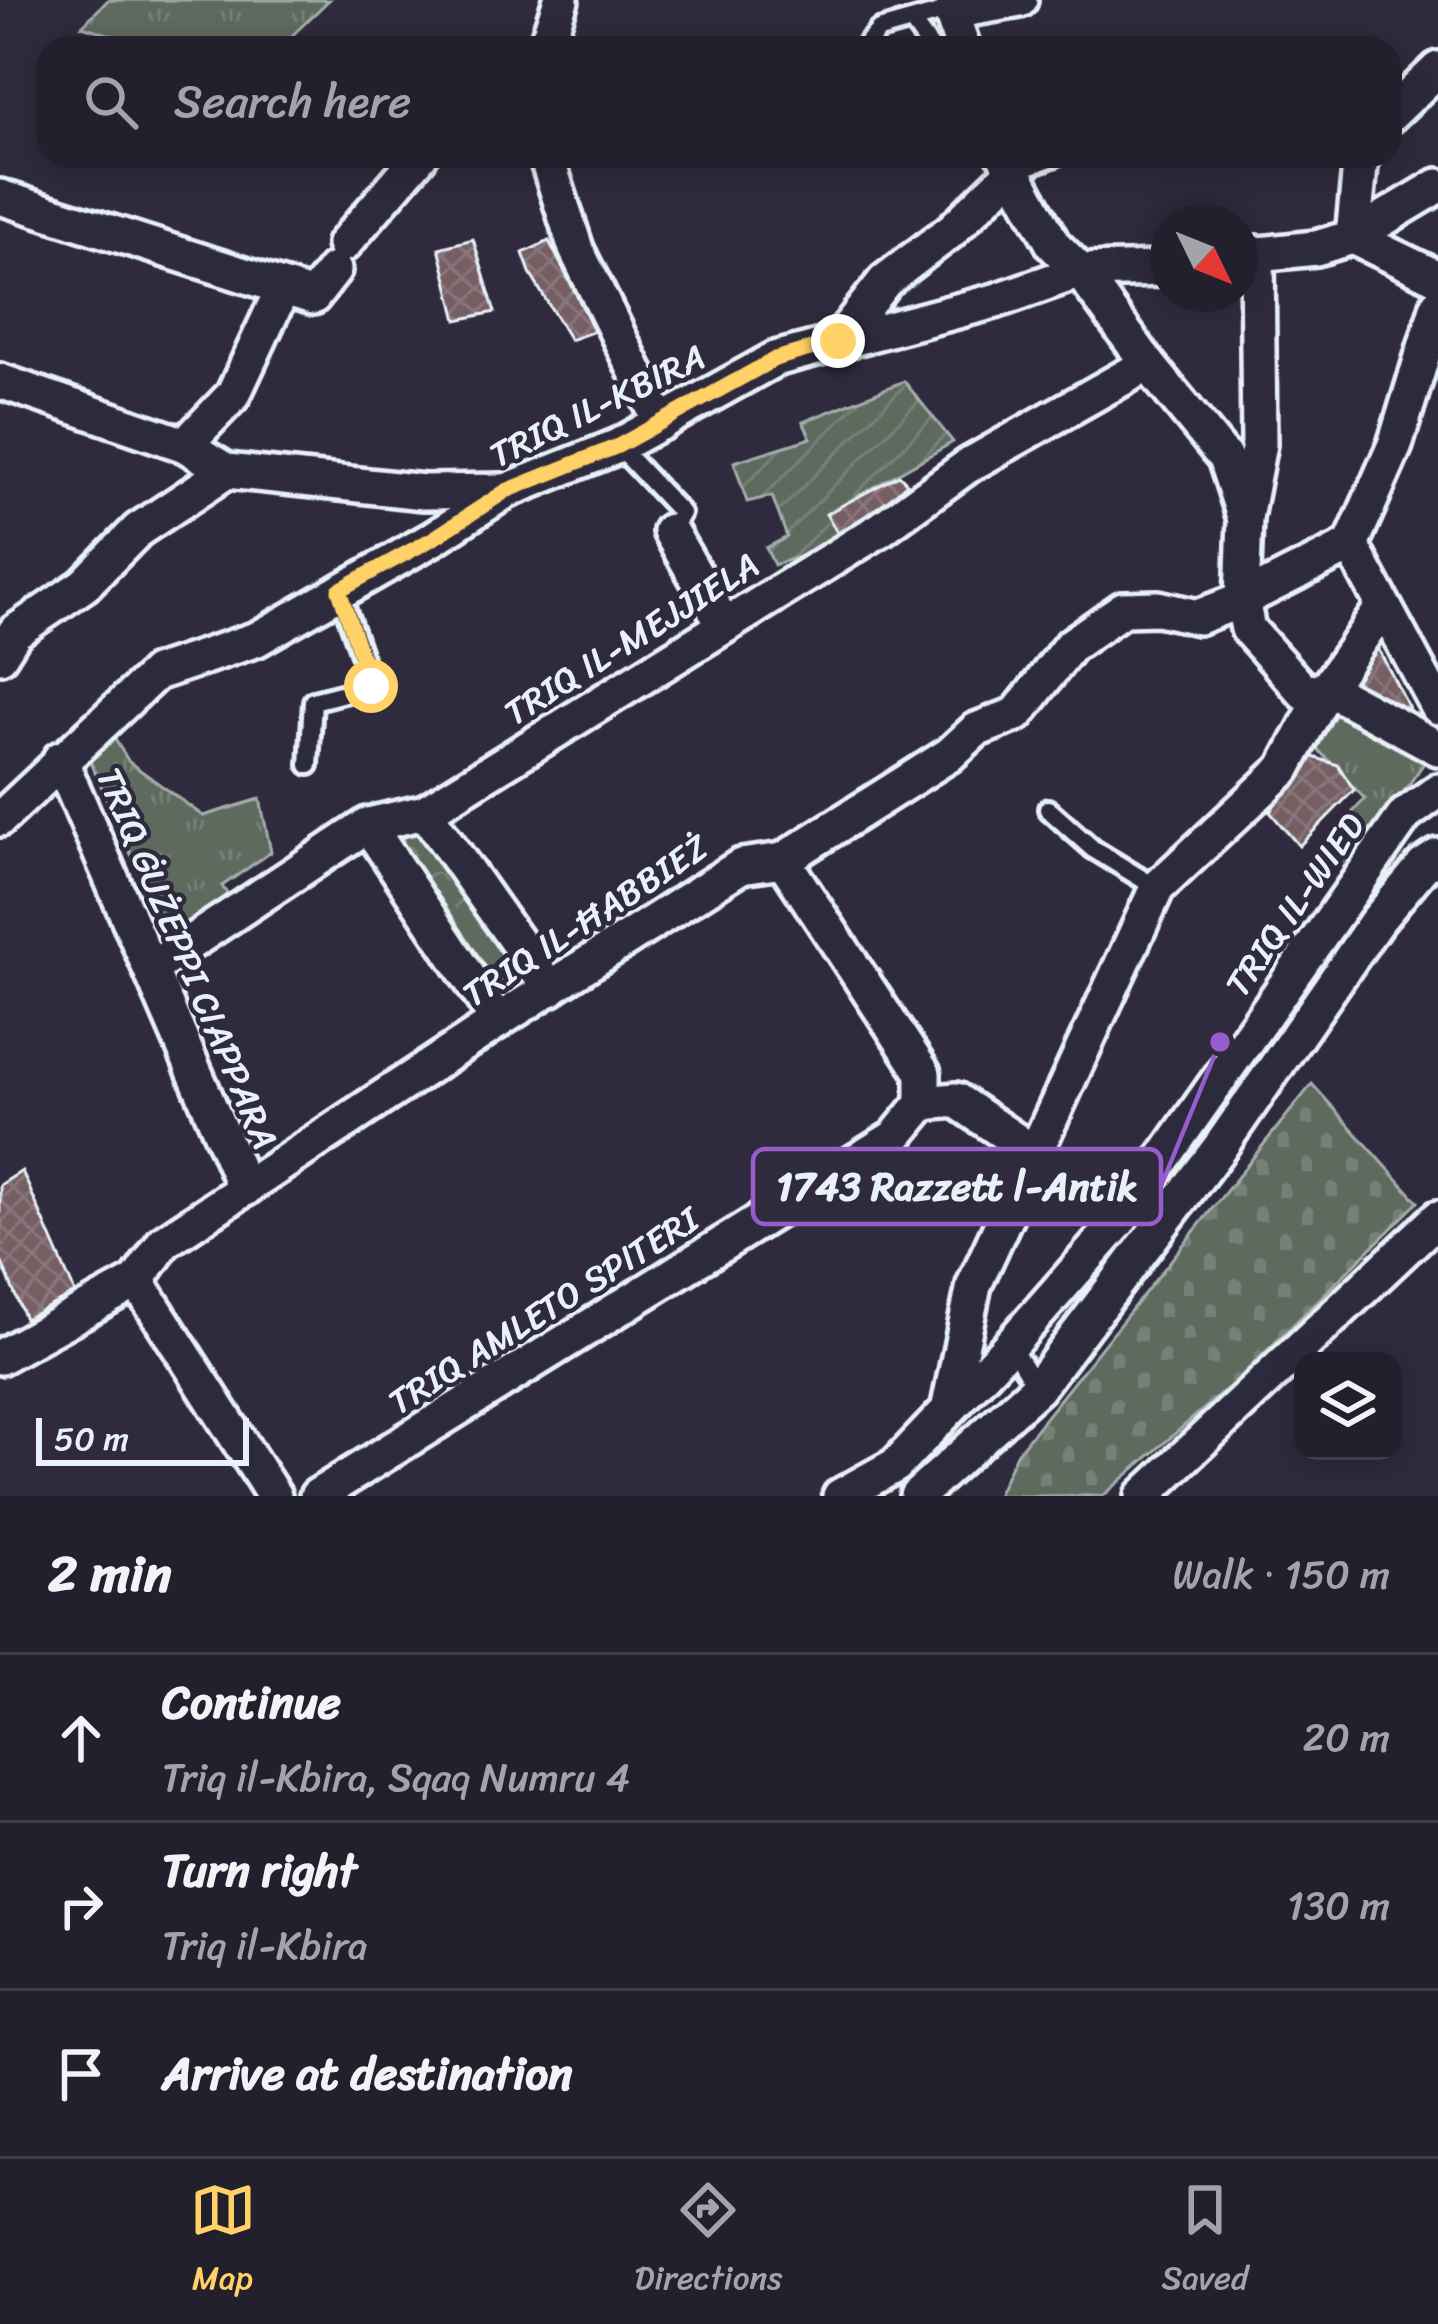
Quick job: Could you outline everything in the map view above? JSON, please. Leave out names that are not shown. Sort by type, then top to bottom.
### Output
[{"type":"street","points":[[549,36],[561,0]]},
{"type":"street","points":[[959,36],[948,6],[1020,0]]},
{"type":"street","points":[[1402,105],[1435,77]]},
{"type":"street","points":[[0,196],[313,297],[409,168]]},
{"type":"street","points":[[549,168],[576,250],[661,423]]},
{"type":"street","points":[[838,341],[885,281],[951,231],[1006,168]]},
{"type":"street","points":[[1011,168],[1053,244],[1080,271],[1225,458],[1245,518]]},
{"type":"street","points":[[1352,237],[1360,168]]},
{"type":"street","points":[[1258,253],[1316,248],[1352,237],[1438,185]]},
{"type":"street","points":[[1352,237],[1438,278]]},
{"type":"street","name":"TRIQ IL-KBIRA","points":[[0,819],[156,673],[257,639],[434,538],[506,491],[618,446],[775,359],[995,301],[1080,271],[1150,269]]},
{"type":"street","points":[[185,446],[233,395],[284,288]]},
{"type":"street","points":[[1438,305],[1395,445],[1351,544],[1438,707]]},
{"type":"street","points":[[1252,312],[1259,444],[1245,518],[1242,600],[1248,628],[1305,693],[1327,688],[1438,748]]},
{"type":"street","name":"TRIQ IL-MEJJIELA","points":[[152,968],[368,825],[425,812],[881,529],[969,465],[1148,364]]},
{"type":"street","points":[[0,381],[185,446],[227,471],[424,492],[506,491]]},
{"type":"street","points":[[5,637],[84,585],[138,530],[227,471]]},
{"type":"street","points":[[424,492],[434,538]]},
{"type":"street","points":[[670,531],[724,625]]},
{"type":"street","name":"TRIQ IL-ĦABBIEŻ","points":[[0,1357],[137,1281],[164,1242],[741,866],[783,860],[949,754],[976,730],[1017,714],[1070,646],[1123,609],[1158,608],[1198,617],[1242,600],[1351,544]]},
{"type":"street","points":[[950,1406],[974,1285],[1157,888],[1284,770],[1327,688],[1382,608]]},
{"type":"street","name":"TRIQ ĠUŻEPPI CIAPPARA","points":[[60,759],[245,1189]]},
{"type":"street","name":"TRIQ IL-WIED","points":[[840,1496],[896,1465],[1120,1220],[1405,814],[1438,791]]},
{"type":"street","points":[[425,812],[550,989]]},
{"type":"street","points":[[368,825],[498,1021]]},
{"type":"street","points":[[917,1496],[1037,1388],[1220,1147],[1376,922],[1423,866],[1438,856]]},
{"type":"street","points":[[783,860],[923,1072],[923,1103],[956,1100],[1034,1153]]},
{"type":"street","name":"TRIQ AMLETO SPITERI","points":[[317,1496],[895,1137],[923,1103]]},
{"type":"street","points":[[1143,1496],[1438,1218]]},
{"type":"street","points":[[137,1281],[274,1496]]},
{"type":"street","points":[[970,1301],[1017,1337]]},
{"type":"lane","points":[[873,36],[948,6]]},
{"type":"lane","points":[[913,23],[922,36]]},
{"type":"lane","points":[[618,446],[681,513],[670,531]]},
{"type":"lane","points":[[309,765],[313,701],[371,686],[339,590]]},
{"type":"lane","points":[[1048,809],[1093,849],[1157,888]]},
{"type":"lane","points":[[1017,1337],[1037,1388]]},
{"type":"green space","points":[[108,0],[329,0],[292,36],[114,36],[82,26]]},
{"type":"green space","points":[[904,381],[953,442],[827,514],[843,542],[774,565],[766,548],[787,537],[772,496],[747,502],[734,462],[811,438],[803,422]]},
{"type":"green space","points":[[1333,699],[1431,753],[1348,871],[1319,848],[1365,799],[1311,742]]},
{"type":"green space","points":[[111,733],[129,762],[203,816],[260,799],[271,852],[222,886],[232,901],[170,943],[87,754]]},
{"type":"green space","points":[[420,826],[523,970],[514,993],[495,991],[402,851],[404,828]]},
{"type":"green space","points":[[1312,1084],[1418,1202],[1236,1381],[1103,1496],[997,1496],[1016,1454]]},
{"type":"building","points":[[473,239],[495,312],[457,320],[439,248]]},
{"type":"building","points":[[549,241],[595,331],[570,340],[523,253]]},
{"type":"building","points":[[899,475],[907,483],[843,542],[826,514]]},
{"type":"building","points":[[1371,635],[1420,729],[1341,693]]},
{"type":"building","points":[[1307,755],[1338,765],[1354,790],[1299,846],[1270,812]]},
{"type":"building","points":[[22,1171],[75,1293],[25,1319],[0,1258],[0,1185]]},
{"type":"place","name":"1743 Razzett l-Antik","points":[[1220,1042]]},
{"type":"route","points":[[371,686],[339,590],[434,538],[506,491],[618,446],[775,359],[838,341]]}]
